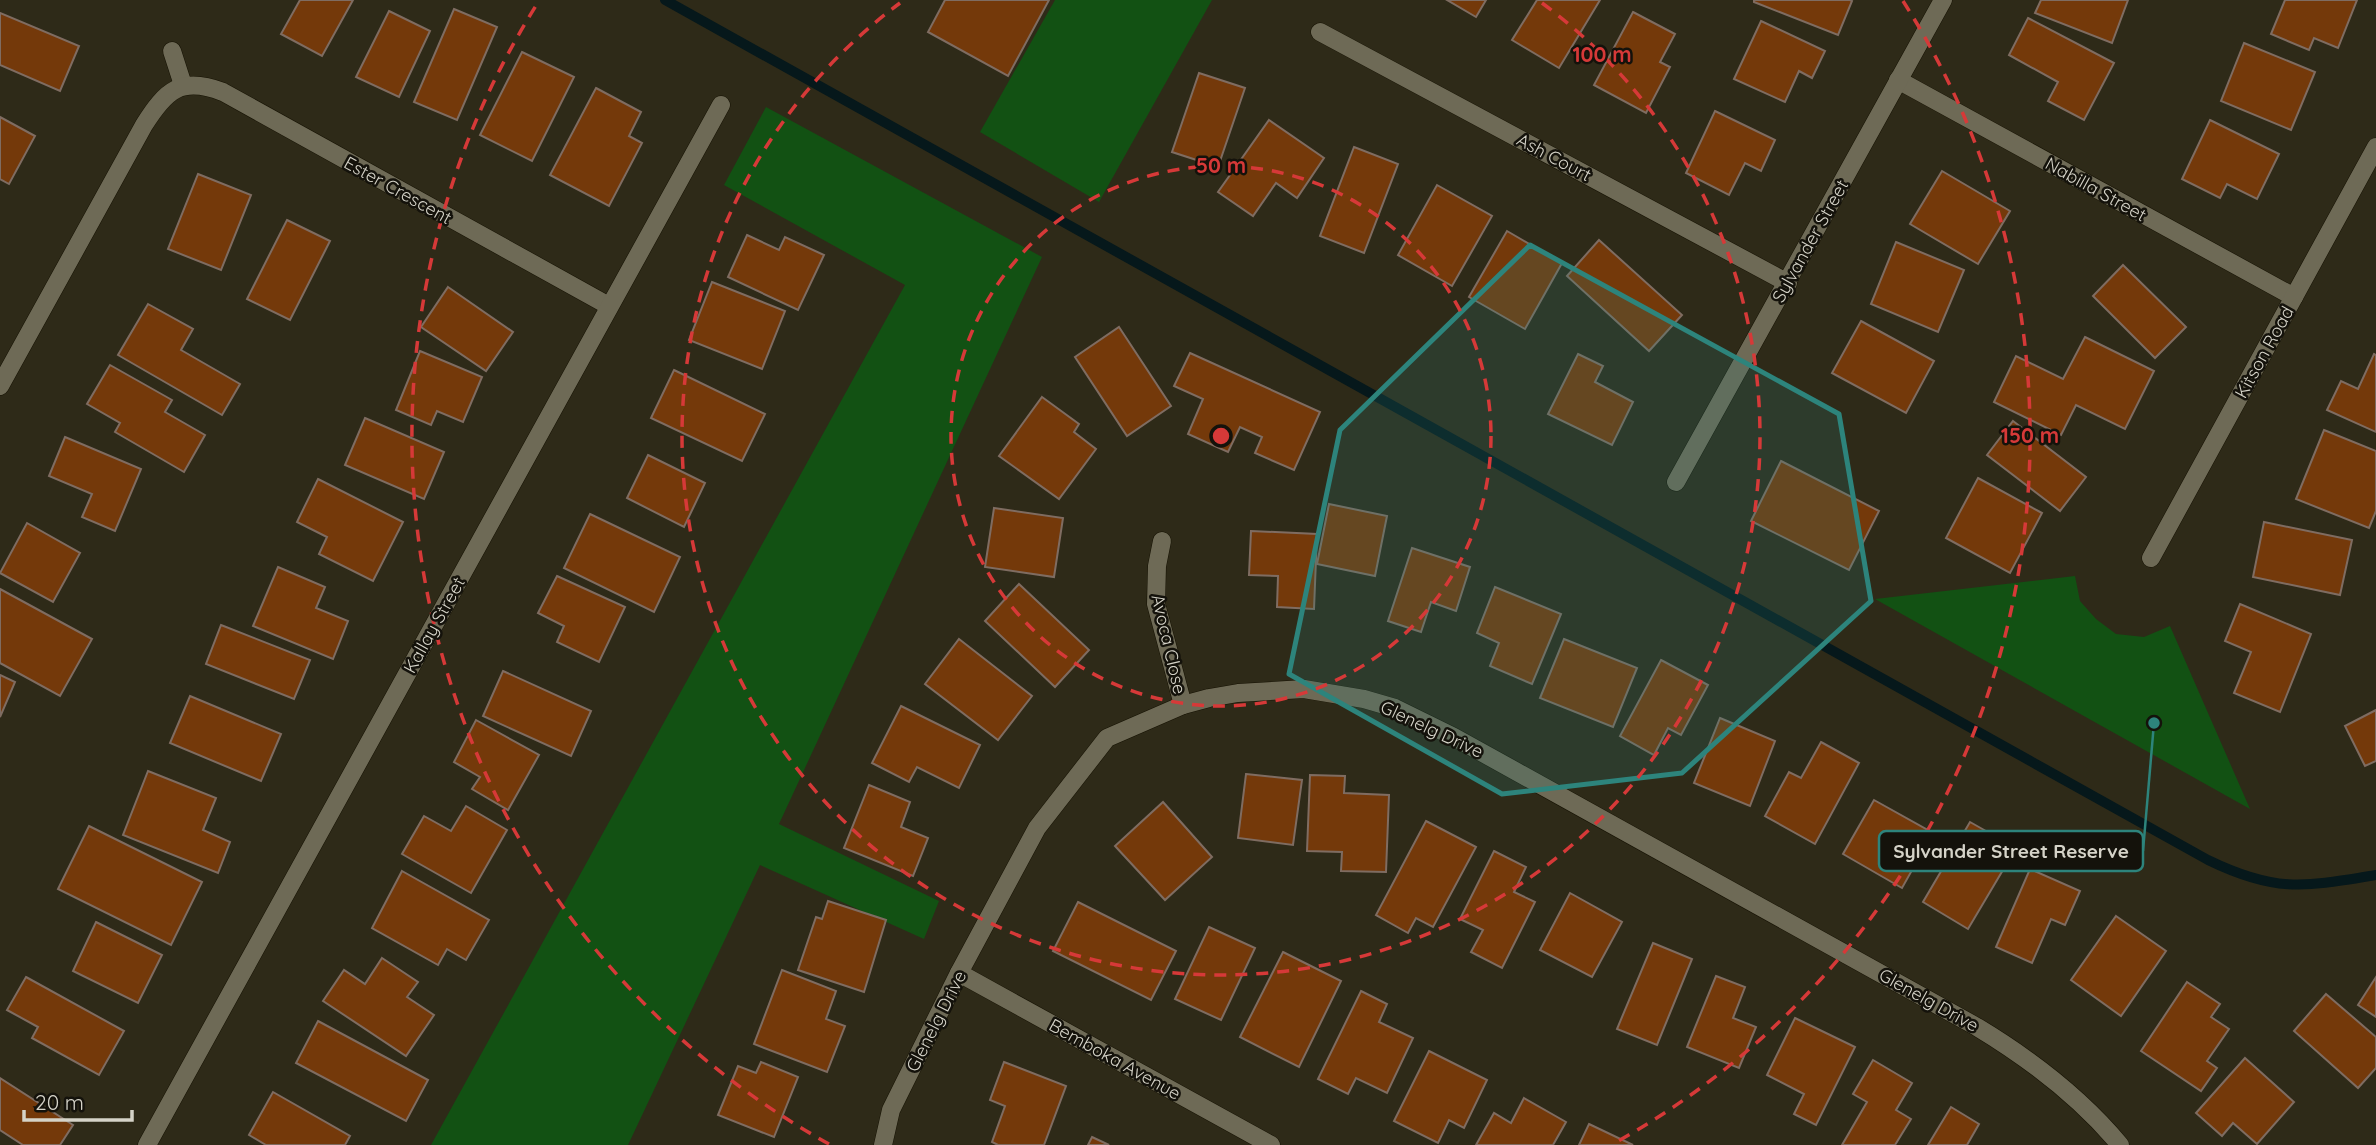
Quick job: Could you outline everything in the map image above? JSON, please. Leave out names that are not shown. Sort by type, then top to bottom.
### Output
[{"type":"street","name":"Sylvander Street","points":[[1676,482],[1943,0]]},
{"type":"street","name":"Ash Court","points":[[1320,32],[1788,283]]},
{"type":"street","points":[[0,386],[144,125],[158,103],[173,90],[184,85],[172,51]]},
{"type":"street","name":"Nabilla Street","points":[[1898,80],[2294,298]]},
{"type":"street","name":"Ester Crescent","points":[[184,85],[198,85],[223,92],[609,306]]},
{"type":"street","name":"Kallay Street","points":[[147,1145],[721,105]]},
{"type":"street","name":"Kitson Road","points":[[2151,558],[2376,147]]},
{"type":"street","name":"Avoca Close","points":[[1162,541],[1157,566],[1156,604],[1183,705]]},
{"type":"street","name":"Glenelg Drive","points":[[883,1145],[891,1110],[959,973],[1037,828],[1107,738],[1183,705],[1238,693],[1304,689],[1364,699],[1395,708],[1466,743],[1978,1027],[2033,1063],[2101,1122],[2120,1145]]},
{"type":"street","name":"Bemboka Avenue","points":[[959,973],[1271,1145]]},
{"type":"highlighted area","points":[[1530,245],[1839,414],[1871,601],[1682,773],[1502,794],[1289,674],[1340,430]]},
{"type":"green space","points":[[1055,0],[1212,0],[1099,202],[980,132]]},
{"type":"green space","points":[[766,107],[1042,257],[779,824],[939,901],[924,939],[760,865],[628,1145],[431,1145],[905,285],[724,185]]},
{"type":"green space","points":[[2075,576],[2080,601],[2096,619],[2116,634],[2144,637],[2170,626],[2250,809],[1875,599]]},
{"type":"building","points":[[300,0],[353,0],[322,56],[281,34]]},
{"type":"building","points":[[945,0],[1049,0],[1008,76],[928,32]]},
{"type":"building","points":[[1447,0],[1486,0],[1476,17]]},
{"type":"building","points":[[1537,0],[1600,0],[1559,68],[1512,40]]},
{"type":"building","points":[[1754,0],[1850,0],[1852,1],[1838,35]]},
{"type":"building","points":[[2041,0],[2128,0],[2112,43],[2035,13]]},
{"type":"building","points":[[2285,0],[2357,0],[2338,48],[2314,38],[2309,50],[2271,34]]},
{"type":"building","points":[[454,9],[497,27],[457,120],[414,102]]},
{"type":"building","points":[[389,11],[430,31],[399,97],[356,77]]},
{"type":"building","points":[[1633,12],[1675,34],[1660,62],[1670,67],[1646,113],[1594,85]]},
{"type":"building","points":[[0,13],[79,46],[60,91],[0,65]]},
{"type":"building","points":[[2028,18],[2114,63],[2084,120],[2048,101],[2058,82],[2009,55]]},
{"type":"building","points":[[1761,21],[1825,51],[1812,78],[1799,71],[1785,102],[1734,79]]},
{"type":"building","points":[[2244,43],[2315,72],[2291,130],[2221,101]]},
{"type":"building","points":[[522,52],[574,77],[532,161],[480,135]]},
{"type":"building","points":[[1199,73],[1245,88],[1218,167],[1172,152]]},
{"type":"building","points":[[596,88],[641,112],[629,136],[642,143],[609,206],[550,175]]},
{"type":"building","points":[[1715,111],[1775,140],[1761,171],[1745,163],[1729,195],[1686,173]]},
{"type":"building","points":[[0,117],[35,136],[9,184],[0,179]]},
{"type":"building","points":[[1269,120],[1324,158],[1297,198],[1276,183],[1253,216],[1218,192]]},
{"type":"building","points":[[2210,120],[2279,154],[2257,199],[2227,184],[2220,198],[2182,179]]},
{"type":"building","points":[[1354,147],[1398,164],[1364,253],[1320,236]]},
{"type":"building","points":[[1942,171],[2010,211],[1978,264],[1910,224]]},
{"type":"building","points":[[198,174],[251,195],[221,270],[168,249]]},
{"type":"building","points":[[1437,185],[1492,216],[1452,286],[1398,255]]},
{"type":"building","points":[[287,220],[330,241],[290,320],[247,299]]},
{"type":"building","points":[[1507,231],[1562,263],[1525,329],[1469,297]]},
{"type":"building","points":[[747,235],[779,250],[785,237],[824,255],[798,310],[728,277]]},
{"type":"building","points":[[1599,240],[1682,315],[1649,351],[1567,276]]},
{"type":"building","points":[[1896,242],[1964,270],[1938,332],[1871,304]]},
{"type":"building","points":[[2123,265],[2186,327],[2155,358],[2093,296]]},
{"type":"building","points":[[712,282],[785,311],[762,369],[689,340]]},
{"type":"building","points":[[448,287],[513,332],[486,371],[421,327]]},
{"type":"building","points":[[148,304],[193,329],[181,350],[240,384],[222,415],[118,355]]},
{"type":"building","points":[[1861,321],[1934,361],[1906,413],[1832,373]]},
{"type":"building","points":[[1119,327],[1171,406],[1127,436],[1075,357]]},
{"type":"building","points":[[2085,337],[2154,371],[2125,429],[2076,405],[2061,435],[1994,402],[2016,356],[2063,379]]},
{"type":"building","points":[[420,351],[482,377],[463,422],[437,411],[431,425],[396,410]]},
{"type":"building","points":[[1190,353],[1320,412],[1294,470],[1255,453],[1262,437],[1240,427],[1228,452],[1188,434],[1203,399],[1174,386]]},
{"type":"building","points":[[1578,354],[1603,366],[1595,382],[1633,402],[1612,445],[1548,414]]},
{"type":"building","points":[[2374,354],[2376,432],[2327,410],[2341,381],[2358,389]]},
{"type":"building","points":[[110,365],[172,400],[165,412],[205,435],[184,472],[115,432],[120,423],[87,404]]},
{"type":"building","points":[[674,370],[765,414],[742,461],[651,418]]},
{"type":"building","points":[[1042,397],[1079,424],[1074,432],[1096,449],[1059,499],[999,456]]},
{"type":"building","points":[[365,418],[444,452],[424,499],[345,465]]},
{"type":"building","points":[[2013,421],[2086,477],[2060,511],[1987,455]]},
{"type":"building","points":[[2324,430],[2376,451],[2376,511],[2369,528],[2296,499]]},
{"type":"building","points":[[65,437],[141,469],[115,531],[82,517],[92,494],[49,476]]},
{"type":"building","points":[[648,455],[705,483],[684,527],[627,498]]},
{"type":"building","points":[[1781,461],[1879,511],[1849,570],[1751,521]]},
{"type":"building","points":[[1978,478],[2042,513],[2010,573],[1946,538]]},
{"type":"building","points":[[318,479],[403,522],[373,581],[319,554],[327,537],[297,522]]},
{"type":"building","points":[[1329,504],[1387,516],[1375,576],[1317,564]]},
{"type":"building","points":[[994,508],[1063,518],[1054,577],[985,567]]},
{"type":"building","points":[[590,514],[680,557],[654,612],[564,568]]},
{"type":"building","points":[[2264,522],[2352,540],[2340,595],[2253,577]]},
{"type":"building","points":[[27,523],[80,553],[53,602],[0,573]]},
{"type":"building","points":[[1251,531],[1317,534],[1314,609],[1277,607],[1278,576],[1249,575]]},
{"type":"building","points":[[1412,548],[1470,567],[1456,611],[1431,602],[1421,632],[1388,621]]},
{"type":"building","points":[[278,567],[325,587],[316,608],[348,621],[333,659],[253,626]]},
{"type":"building","points":[[557,576],[625,607],[599,662],[557,642],[564,626],[538,613]]},
{"type":"building","points":[[1019,584],[1089,650],[1055,687],[985,621]]},
{"type":"building","points":[[1495,587],[1561,614],[1532,684],[1490,666],[1499,643],[1477,633]]},
{"type":"building","points":[[0,589],[92,639],[60,696],[0,663]]},
{"type":"building","points":[[2240,604],[2311,634],[2280,712],[2234,693],[2251,652],[2225,641]]},
{"type":"building","points":[[221,625],[310,660],[294,699],[206,664]]},
{"type":"building","points":[[959,639],[1032,696],[998,740],[925,684]]},
{"type":"building","points":[[1564,639],[1637,668],[1613,727],[1540,698]]},
{"type":"building","points":[[1661,660],[1708,685],[1681,735],[1668,728],[1654,755],[1620,736]]},
{"type":"building","points":[[503,671],[591,711],[571,756],[483,716]]},
{"type":"building","points":[[0,675],[15,682],[0,717]]},
{"type":"building","points":[[190,696],[281,734],[261,781],[170,743]]},
{"type":"building","points":[[901,706],[980,745],[959,788],[917,767],[909,782],[872,763]]},
{"type":"building","points":[[2376,710],[2376,761],[2365,766],[2345,726]]},
{"type":"building","points":[[1720,718],[1775,741],[1750,806],[1694,783]]},
{"type":"building","points":[[476,720],[539,755],[508,810],[472,789],[480,777],[454,762]]},
{"type":"building","points":[[1821,742],[1859,763],[1815,844],[1765,816],[1789,772],[1801,778]]},
{"type":"building","points":[[148,771],[216,798],[203,830],[230,842],[218,873],[123,835]]},
{"type":"building","points":[[1246,774],[1302,780],[1293,845],[1238,838]]},
{"type":"building","points":[[1310,775],[1345,776],[1344,793],[1389,795],[1386,872],[1341,871],[1342,852],[1307,851]]},
{"type":"building","points":[[869,785],[910,802],[901,827],[928,838],[913,876],[844,848]]},
{"type":"building","points":[[1874,800],[1933,833],[1902,888],[1843,854]]},
{"type":"building","points":[[1163,802],[1212,857],[1165,900],[1115,846]]},
{"type":"building","points":[[466,806],[507,830],[471,893],[402,854],[424,816],[451,831]]},
{"type":"building","points":[[1426,821],[1476,847],[1433,927],[1416,918],[1408,933],[1376,915]]},
{"type":"building","points":[[1970,822],[2016,848],[1968,929],[1923,902]]},
{"type":"building","points":[[89,826],[202,882],[171,945],[58,889]]},
{"type":"building","points":[[1494,851],[1526,867],[1514,892],[1535,902],[1502,968],[1471,952],[1483,930],[1460,919]]},
{"type":"building","points":[[2030,869],[2080,891],[2065,925],[2051,919],[2032,963],[1996,947]]},
{"type":"building","points":[[402,871],[489,920],[466,960],[447,949],[438,965],[372,928]]},
{"type":"building","points":[[1570,893],[1622,922],[1592,977],[1540,950]]},
{"type":"building","points":[[828,901],[886,920],[864,992],[798,970],[816,917],[822,919]]},
{"type":"building","points":[[1078,902],[1176,951],[1151,1000],[1053,951]]},
{"type":"building","points":[[2116,916],[2166,951],[2121,1016],[2071,980]]},
{"type":"building","points":[[96,922],[162,955],[138,1003],[73,971]]},
{"type":"building","points":[[1209,927],[1255,948],[1221,1020],[1175,999]]},
{"type":"building","points":[[1653,943],[1692,959],[1657,1045],[1617,1029]]},
{"type":"building","points":[[1283,952],[1341,981],[1299,1067],[1240,1037]]},
{"type":"building","points":[[382,958],[418,982],[407,997],[434,1015],[406,1056],[323,1001],[344,970],[365,984]]},
{"type":"building","points":[[782,970],[836,991],[826,1019],[845,1026],[827,1072],[754,1044]]},
{"type":"building","points":[[1716,976],[1745,987],[1733,1018],[1756,1027],[1739,1068],[1687,1047]]},
{"type":"building","points":[[26,977],[124,1031],[99,1075],[32,1038],[38,1027],[7,1010]]},
{"type":"building","points":[[2376,977],[2376,1017],[2358,1005]]},
{"type":"building","points":[[2187,982],[2220,1004],[2211,1017],[2229,1029],[2207,1061],[2217,1068],[2201,1091],[2141,1051]]},
{"type":"building","points":[[1361,991],[1387,1004],[1379,1022],[1413,1038],[1387,1093],[1356,1078],[1348,1094],[1318,1079]]},
{"type":"building","points":[[2326,994],[2376,1037],[2376,1068],[2358,1088],[2294,1031]]},
{"type":"building","points":[[1795,1018],[1855,1047],[1816,1125],[1794,1114],[1804,1094],[1767,1075]]},
{"type":"building","points":[[318,1021],[428,1080],[406,1121],[296,1063]]},
{"type":"building","points":[[1429,1051],[1487,1080],[1464,1128],[1449,1120],[1438,1143],[1394,1121]]},
{"type":"building","points":[[2245,1058],[2294,1102],[2257,1144],[2233,1123],[2222,1136],[2196,1113]]},
{"type":"building","points":[[1873,1060],[1912,1083],[1896,1110],[1911,1119],[1895,1145],[1842,1145],[1867,1102],[1853,1094]]},
{"type":"building","points":[[761,1062],[798,1077],[774,1137],[718,1115],[738,1066],[756,1073]]},
{"type":"building","points":[[1004,1062],[1066,1086],[1044,1145],[998,1145],[992,1142],[1005,1106],[990,1100]]},
{"type":"building","points":[[0,1078],[73,1125],[60,1145],[23,1145],[0,1130]]},
{"type":"building","points":[[273,1092],[350,1136],[345,1145],[266,1145],[249,1135]]},
{"type":"building","points":[[1524,1098],[1566,1122],[1553,1145],[1476,1145],[1494,1113],[1511,1123]]},
{"type":"building","points":[[1951,1107],[1979,1124],[1967,1145],[1928,1145]]},
{"type":"building","points":[[1589,1124],[1633,1145],[1579,1145]]},
{"type":"building","points":[[1092,1137],[1109,1145],[1088,1145]]},
{"type":"waterway","points":[[665,0],[2208,860],[2253,878],[2291,884],[2376,875]]},
{"type":"place","name":"Sylvander Street Reserve","points":[[2154,723]]}]
